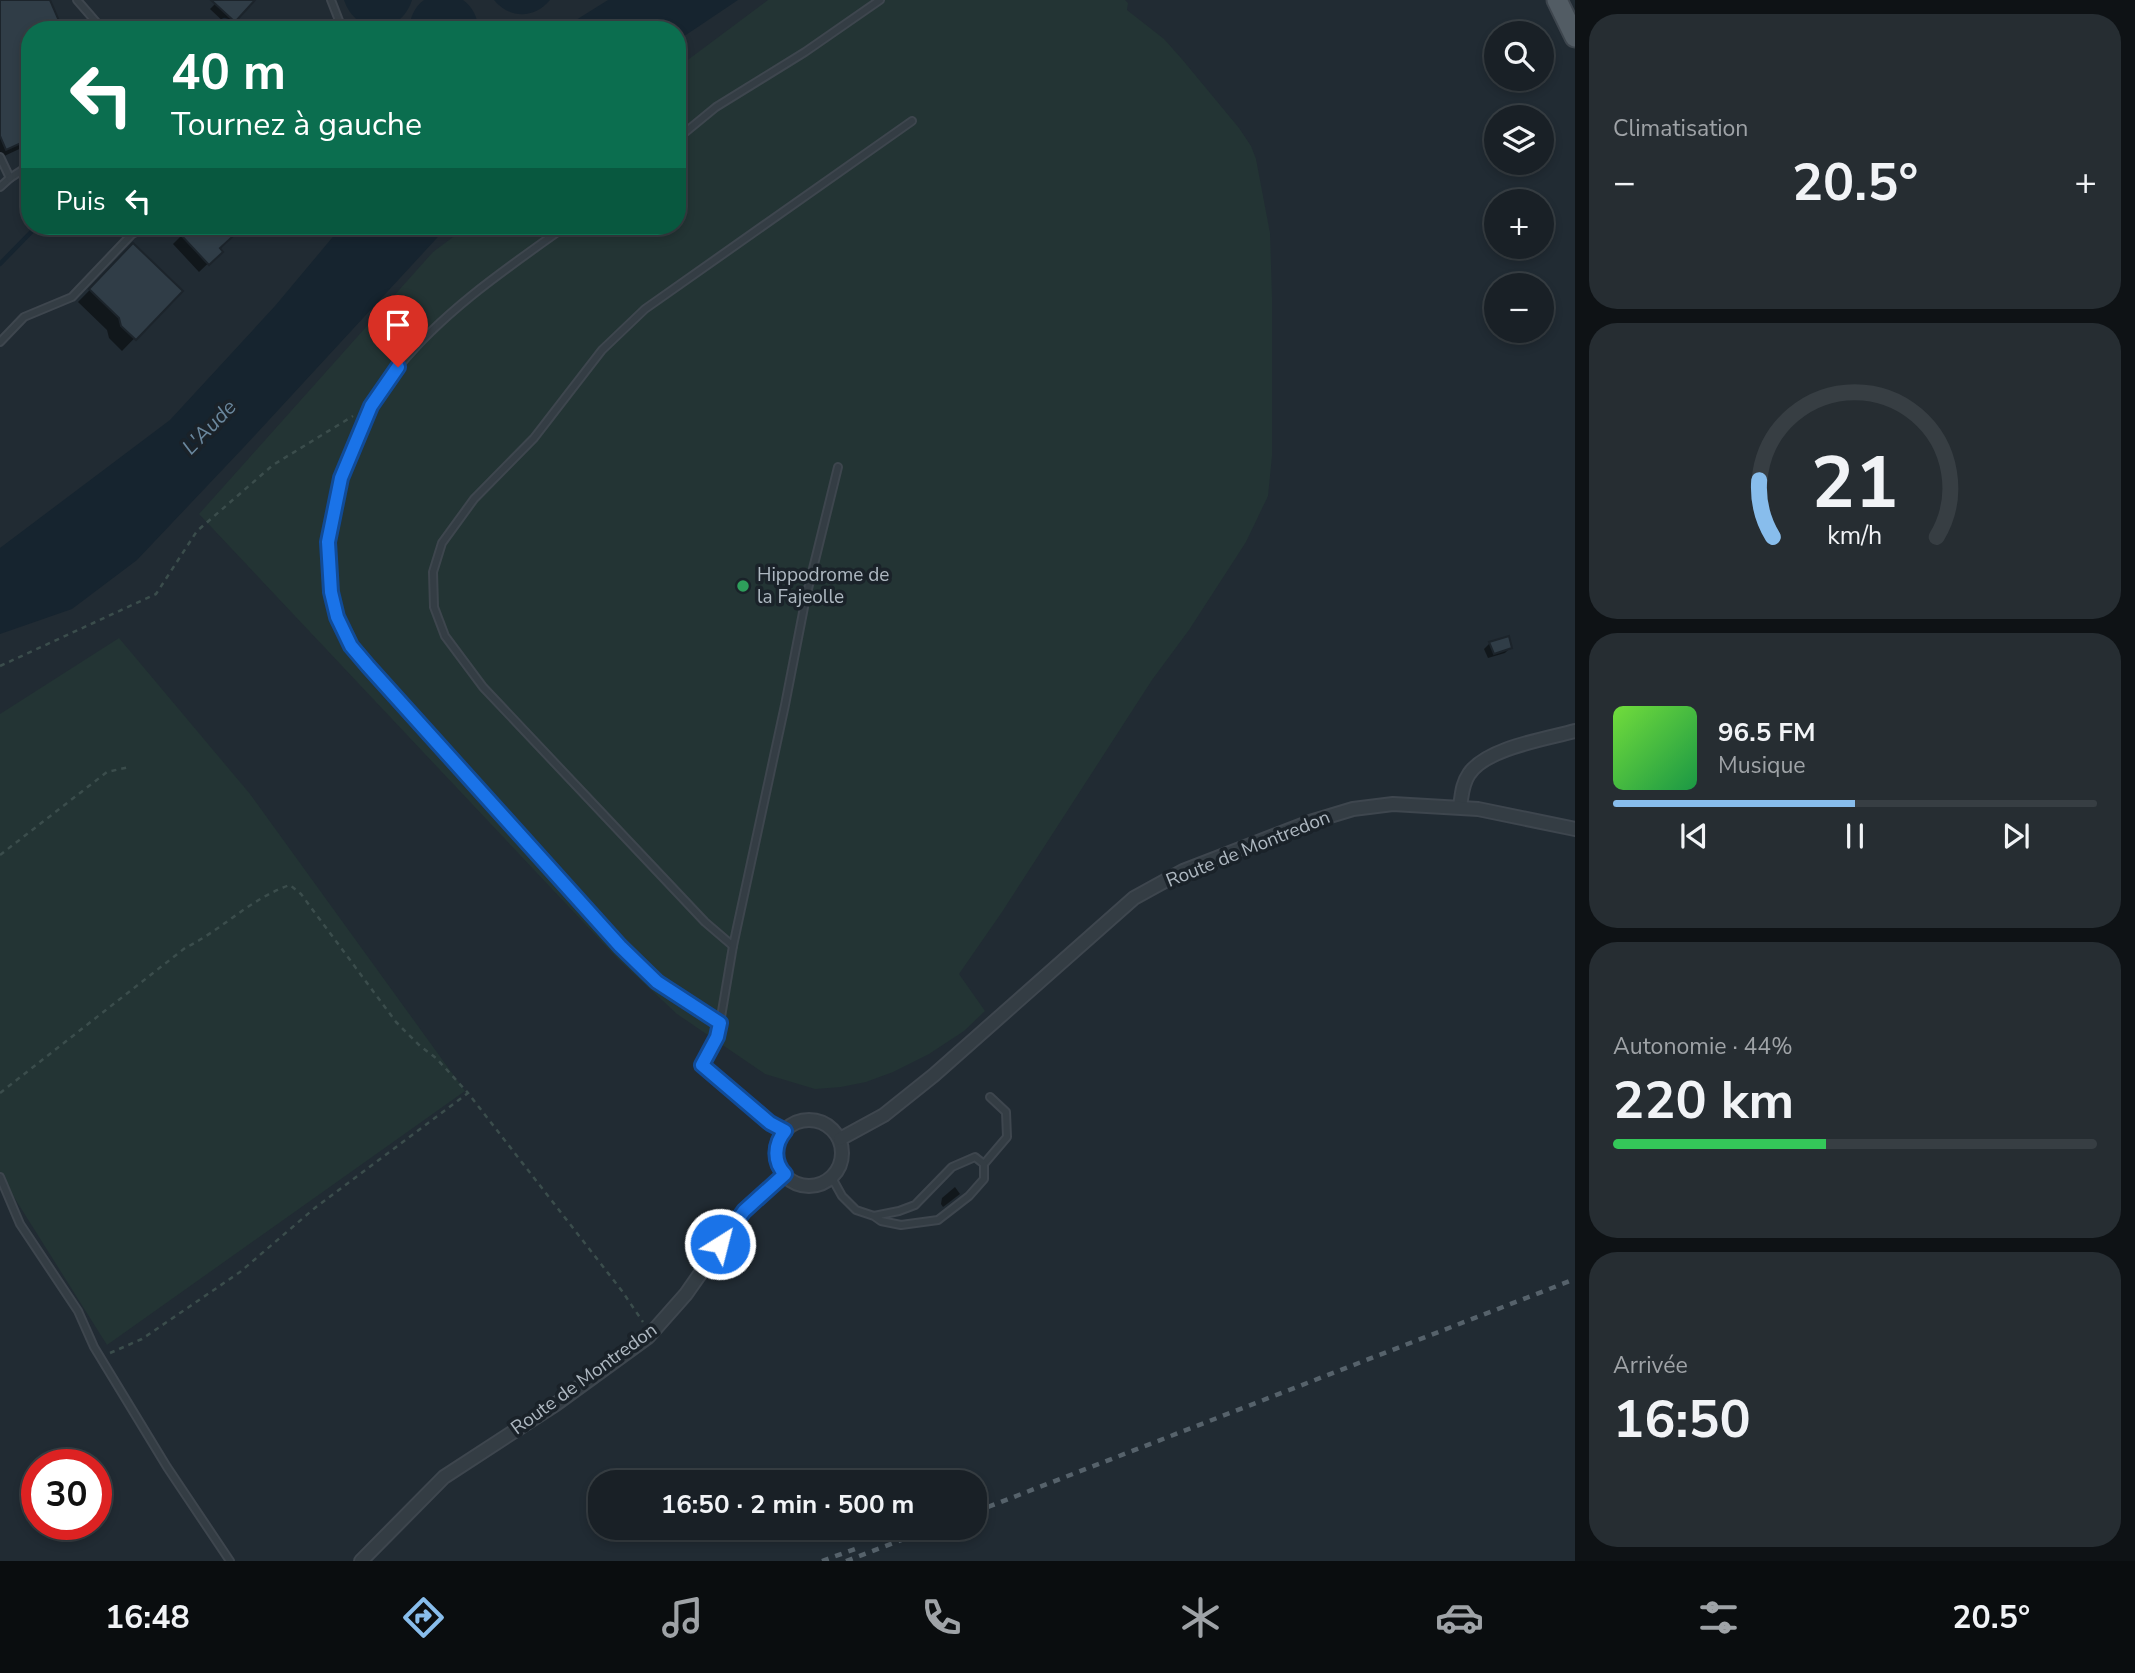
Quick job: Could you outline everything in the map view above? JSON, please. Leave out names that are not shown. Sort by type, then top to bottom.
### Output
[{"type":"main road","points":[[1557,1],[1575,37]]},
{"type":"street","points":[[1460,806],[1463,786],[1469,773],[1482,761],[1498,753],[1575,731]]},
{"type":"street","name":"Route de Montredon","points":[[840,1139],[884,1115],[934,1075],[1134,898],[1182,871],[1310,822],[1353,809],[1392,804],[1460,806],[1575,829]]},
{"type":"street","points":[[702,1065],[770,1123],[785,1131]]},
{"type":"street","points":[[813,1120],[824,1123],[840,1139],[843,1150],[840,1167],[832,1178],[821,1184],[804,1186],[789,1179],[780,1169],[777,1145],[785,1131],[798,1122],[813,1120]]},
{"type":"street","name":"Route de Montredon","points":[[361,1561],[444,1477],[556,1404],[651,1334],[686,1294],[744,1211],[785,1174]]},
{"type":"lane","points":[[76,0],[95,21]]},
{"type":"lane","points":[[331,0],[339,21]]},
{"type":"lane","points":[[686,132],[716,107],[805,52],[880,0]]},
{"type":"lane","points":[[733,946],[705,922],[483,687],[445,636],[434,607],[433,572],[442,543],[474,499],[534,438],[602,350],[645,309],[912,121]]},
{"type":"lane","points":[[0,157],[10,178]]},
{"type":"lane","points":[[0,187],[21,171]]},
{"type":"lane","points":[[0,342],[24,317],[72,297],[131,235]]},
{"type":"lane","points":[[553,235],[502,272],[435,327],[398,367],[371,406],[341,478],[328,542],[331,592],[337,617],[351,646],[620,946],[657,982],[720,1023]]},
{"type":"lane","points":[[702,1065],[717,1037],[733,946],[806,597],[838,467]]},
{"type":"lane","points":[[832,1178],[842,1196],[856,1210],[881,1221],[901,1225],[938,1220],[970,1196],[984,1179],[984,1164],[1007,1137],[1006,1112],[990,1097]]},
{"type":"lane","points":[[874,1216],[915,1205],[952,1167],[975,1157],[984,1164]]},
{"type":"lane","points":[[0,1177],[20,1224],[78,1311],[100,1357],[167,1467],[230,1561]]},
{"type":"path","points":[[0,666],[156,594],[197,531],[273,465],[371,406]]},
{"type":"path","points":[[0,855],[107,772],[129,767]]},
{"type":"path","points":[[0,1093],[185,948],[201,940],[270,892],[290,885],[301,894],[396,1022],[436,1058],[468,1093],[622,1292],[651,1334]]},
{"type":"path","points":[[100,1357],[142,1339],[240,1272],[316,1207],[468,1093]]},
{"type":"shaded area","name":"Hippodrome de la Fajeolle","points":[[768,0],[1125,0],[1128,3],[1127,10],[1164,39],[1251,146],[1256,159],[1270,233],[1272,456],[1268,496],[1246,542],[959,974],[985,1011],[964,1031],[929,1054],[893,1072],[866,1082],[841,1087],[815,1089],[765,1074],[677,1014],[618,959],[199,514],[433,252],[456,235],[686,235],[686,61]]},
{"type":"shaded area","points":[[119,638],[250,794],[465,1091],[107,1345],[0,1175],[0,714]]},
{"type":"water","points":[[344,0],[412,0],[398,21],[360,21],[350,12]]},
{"type":"water","points":[[424,0],[463,0],[470,6],[477,21],[410,21]]},
{"type":"water","points":[[494,0],[550,0],[537,11],[522,14],[507,11]]},
{"type":"water","points":[[608,0],[738,0],[686,35],[686,21],[574,21]]},
{"type":"water","name":"L'Aude","points":[[334,235],[440,235],[137,560],[72,609],[0,634],[0,548],[170,420],[275,306]]},
{"type":"building","points":[[0,0],[50,0],[59,21],[21,21],[21,143],[6,150],[0,136]]},
{"type":"building","points":[[211,0],[255,0],[234,21]]},
{"type":"building","points":[[181,235],[234,235],[220,248],[223,252],[209,265]]},
{"type":"building","points":[[133,243],[183,291],[136,340],[121,326],[119,318],[89,289]]},
{"type":"building","points":[[1509,636],[1512,648],[1494,654],[1489,642]]},
{"type":"waterway","points":[[223,21],[227,21]]},
{"type":"waterway","points":[[0,264],[28,235]]},
{"type":"railway","points":[[987,1507],[1575,1279]]},
{"type":"railway","points":[[846,1561],[901,1540]]},
{"type":"railway","points":[[822,1561],[855,1549]]},
{"type":"place","name":"Hippodrome de la Fajeolle","points":[[743,586]]},
{"type":"route","points":[[398,367],[371,406],[341,478],[328,542],[331,592],[337,617],[351,646],[368,666],[620,946],[657,982],[720,1023],[717,1037],[702,1065],[770,1123],[785,1131],[776,1152],[780,1169],[785,1174],[744,1211],[720,1244]]}]
